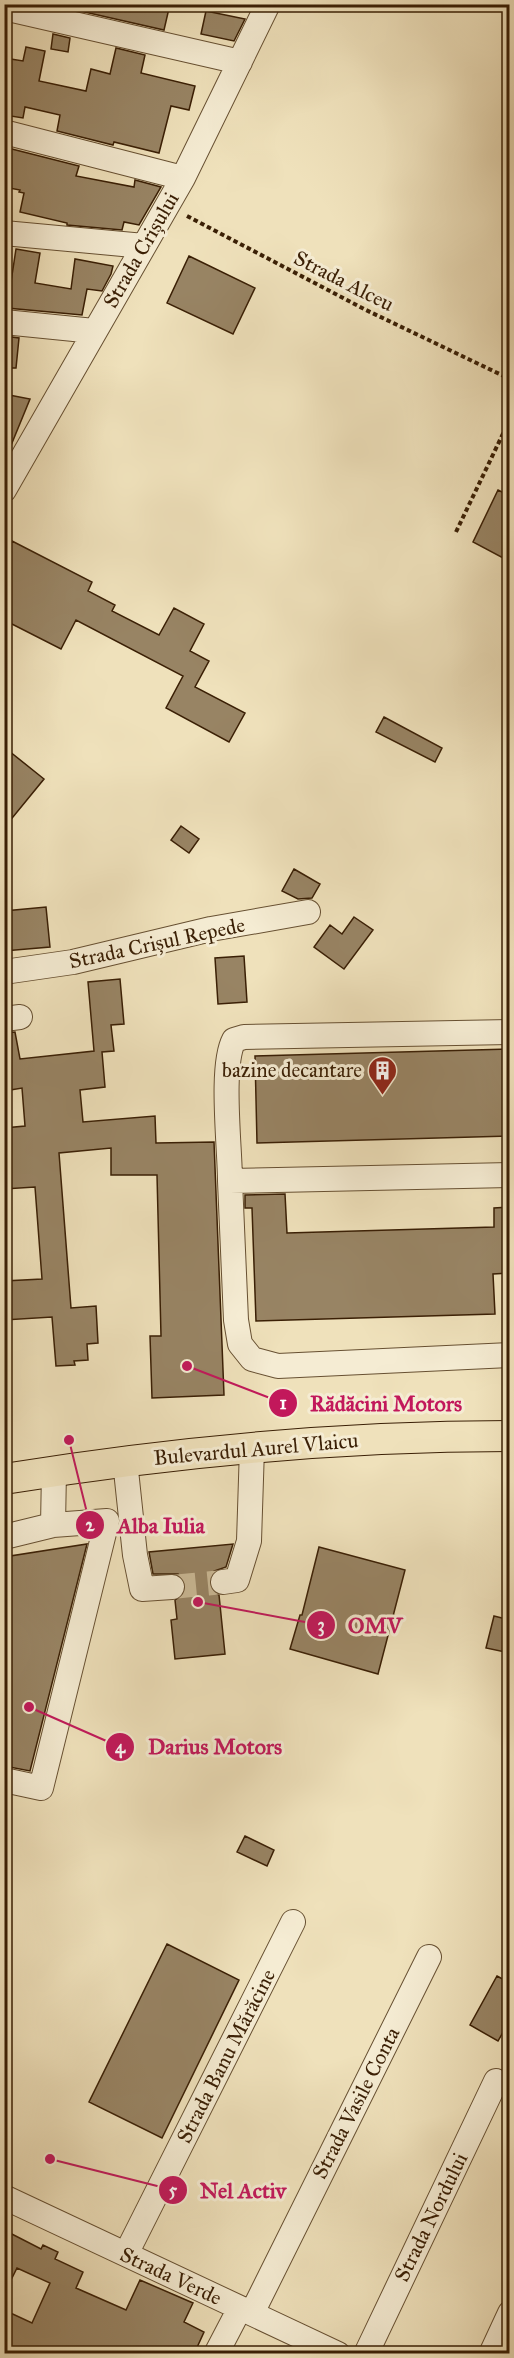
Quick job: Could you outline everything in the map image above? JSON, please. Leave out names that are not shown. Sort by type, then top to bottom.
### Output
[{"type":"main road","name":"Bulevardul Aurel Vlaicu","points":[[4,1479],[125,1461],[252,1448],[374,1439],[510,1436]]},
{"type":"street","name":"Strada Crișului","points":[[4,490],[183,178],[268,4]]},
{"type":"street","points":[[4,8],[79,14],[240,62]]},
{"type":"street","points":[[4,132],[183,178]]},
{"type":"street","points":[[4,233],[144,246]]},
{"type":"street","points":[[4,322],[94,332]]},
{"type":"street","name":"Strada Crișul Repede","points":[[4,972],[73,962],[211,929],[308,912]]},
{"type":"street","points":[[510,1032],[244,1037],[234,1040],[229,1050],[227,1073],[236,1320],[240,1344],[252,1359],[278,1366],[510,1355]]},
{"type":"street","points":[[230,1181],[510,1175]]},
{"type":"street","points":[[223,1582],[237,1580],[249,1541],[252,1448]]},
{"type":"street","points":[[125,1461],[135,1555],[142,1589],[172,1587]]},
{"type":"street","points":[[53,1525],[54,1471]]},
{"type":"street","points":[[4,1537],[53,1525],[107,1521],[41,1788],[4,1780]]},
{"type":"street","name":"Strada Banu Mărăcine","points":[[126,2254],[293,1922]]},
{"type":"street","name":"Strada Vasile Conta","points":[[216,2354],[246,2310],[429,1957]]},
{"type":"street","name":"Strada Nordului","points":[[366,2354],[496,2081]]},
{"type":"street","name":"Strada Verde","points":[[4,2197],[338,2354]]},
{"type":"street","points":[[491,2354],[510,2313]]},
{"type":"path","name":"Strada Alceu","points":[[167,205],[366,310],[510,379]]},
{"type":"path","points":[[456,532],[510,419]]},
{"type":"building","points":[[68,4],[170,4],[164,30],[67,8]]},
{"type":"building","points":[[206,11],[245,19],[234,41],[201,34]]},
{"type":"building","points":[[53,34],[70,38],[68,52],[51,49]]},
{"type":"building","points":[[26,47],[45,51],[39,81],[86,91],[91,69],[110,74],[116,48],[145,55],[141,73],[195,86],[189,110],[171,106],[159,153],[114,142],[113,145],[57,131],[60,115],[25,107],[23,118],[4,115],[9,88],[4,88],[4,58],[23,61]]},
{"type":"building","points":[[4,147],[79,166],[76,176],[134,187],[135,180],[161,187],[139,225],[124,222],[122,230],[67,225],[67,223],[20,212],[24,193],[4,187]]},
{"type":"building","points":[[16,249],[40,253],[35,283],[71,289],[75,259],[113,266],[102,291],[87,289],[82,315],[7,308]]},
{"type":"building","points":[[189,256],[255,288],[233,334],[167,303]]},
{"type":"building","points":[[4,336],[19,338],[16,368],[4,368]]},
{"type":"building","points":[[4,394],[30,399],[5,460],[4,460]]},
{"type":"building","points":[[498,490],[510,496],[510,550],[505,559],[473,542]]},
{"type":"building","points":[[12,541],[92,582],[88,591],[115,605],[112,611],[159,635],[174,608],[204,624],[190,651],[209,661],[195,687],[245,713],[229,742],[166,708],[183,676],[76,620],[61,649],[4,620],[4,555]]},
{"type":"building","points":[[384,717],[442,748],[435,762],[376,732]]},
{"type":"building","points":[[4,747],[44,779],[4,828]]},
{"type":"building","points":[[181,826],[199,839],[189,853],[171,840]]},
{"type":"building","points":[[294,869],[320,884],[312,898],[298,899],[282,891]]},
{"type":"building","points":[[46,907],[50,947],[4,951],[4,911]]},
{"type":"building","points":[[354,917],[373,930],[344,969],[314,947],[330,925],[342,934]]},
{"type":"building","points":[[244,956],[247,1002],[218,1004],[215,958]]},
{"type":"building","points":[[120,979],[124,1024],[111,1025],[114,1051],[102,1052],[105,1087],[80,1090],[83,1122],[155,1116],[156,1143],[214,1142],[224,1395],[152,1398],[150,1336],[161,1336],[157,1175],[111,1175],[111,1148],[59,1153],[71,1308],[96,1306],[98,1343],[87,1344],[88,1360],[74,1361],[75,1365],[56,1366],[52,1317],[4,1320],[4,1281],[42,1279],[35,1187],[4,1189],[4,1128],[25,1126],[22,1088],[4,1091],[4,1033],[15,1032],[20,1059],[94,1051],[88,982]]},
{"type":"building","name":"bazine decantare","points":[[510,1049],[510,1136],[257,1143],[255,1056]]},
{"type":"building","points":[[285,1194],[287,1233],[494,1227],[494,1208],[510,1207],[510,1273],[493,1274],[495,1314],[256,1321],[252,1208],[245,1208],[245,1195]]},
{"type":"building","points":[[87,1544],[30,1771],[4,1766],[4,1557]]},
{"type":"building","points":[[233,1544],[226,1567],[214,1571],[209,1583],[212,1591],[219,1595],[225,1654],[175,1659],[171,1620],[177,1619],[175,1600],[184,1594],[186,1585],[178,1574],[153,1574],[149,1552]]},
{"type":"building","points":[[319,1547],[405,1570],[378,1674],[290,1649],[300,1615],[302,1615]]},
{"type":"building","points":[[494,1616],[510,1620],[510,1653],[486,1648]]},
{"type":"building","points":[[245,1836],[274,1850],[267,1866],[237,1852]]},
{"type":"building","points":[[167,1944],[239,1980],[162,2138],[89,2102]]},
{"type":"building","points":[[497,1976],[510,1983],[510,2020],[498,2041],[470,2025]]},
{"type":"building","points":[[4,2230],[41,2249],[43,2245],[58,2252],[55,2259],[83,2272],[76,2288],[126,2310],[140,2280],[193,2303],[184,2322],[204,2332],[194,2354],[14,2354],[4,2349],[4,2310],[32,2323],[50,2283],[17,2268],[4,2294]]},
{"type":"tunnel","points":[[172,1587],[223,1582]]},
{"type":"place","name":"bazine decantare","points":[[383,1096]]},
{"type":"place","name":"Rădăcini Motors","points":[[187,1366]]},
{"type":"place","name":"Alba Iulia","points":[[69,1440]]},
{"type":"place","name":"OMV","points":[[198,1602]]},
{"type":"place","name":"Darius Motors","points":[[29,1707]]},
{"type":"place","name":"Nel Activ","points":[[50,2159]]}]
